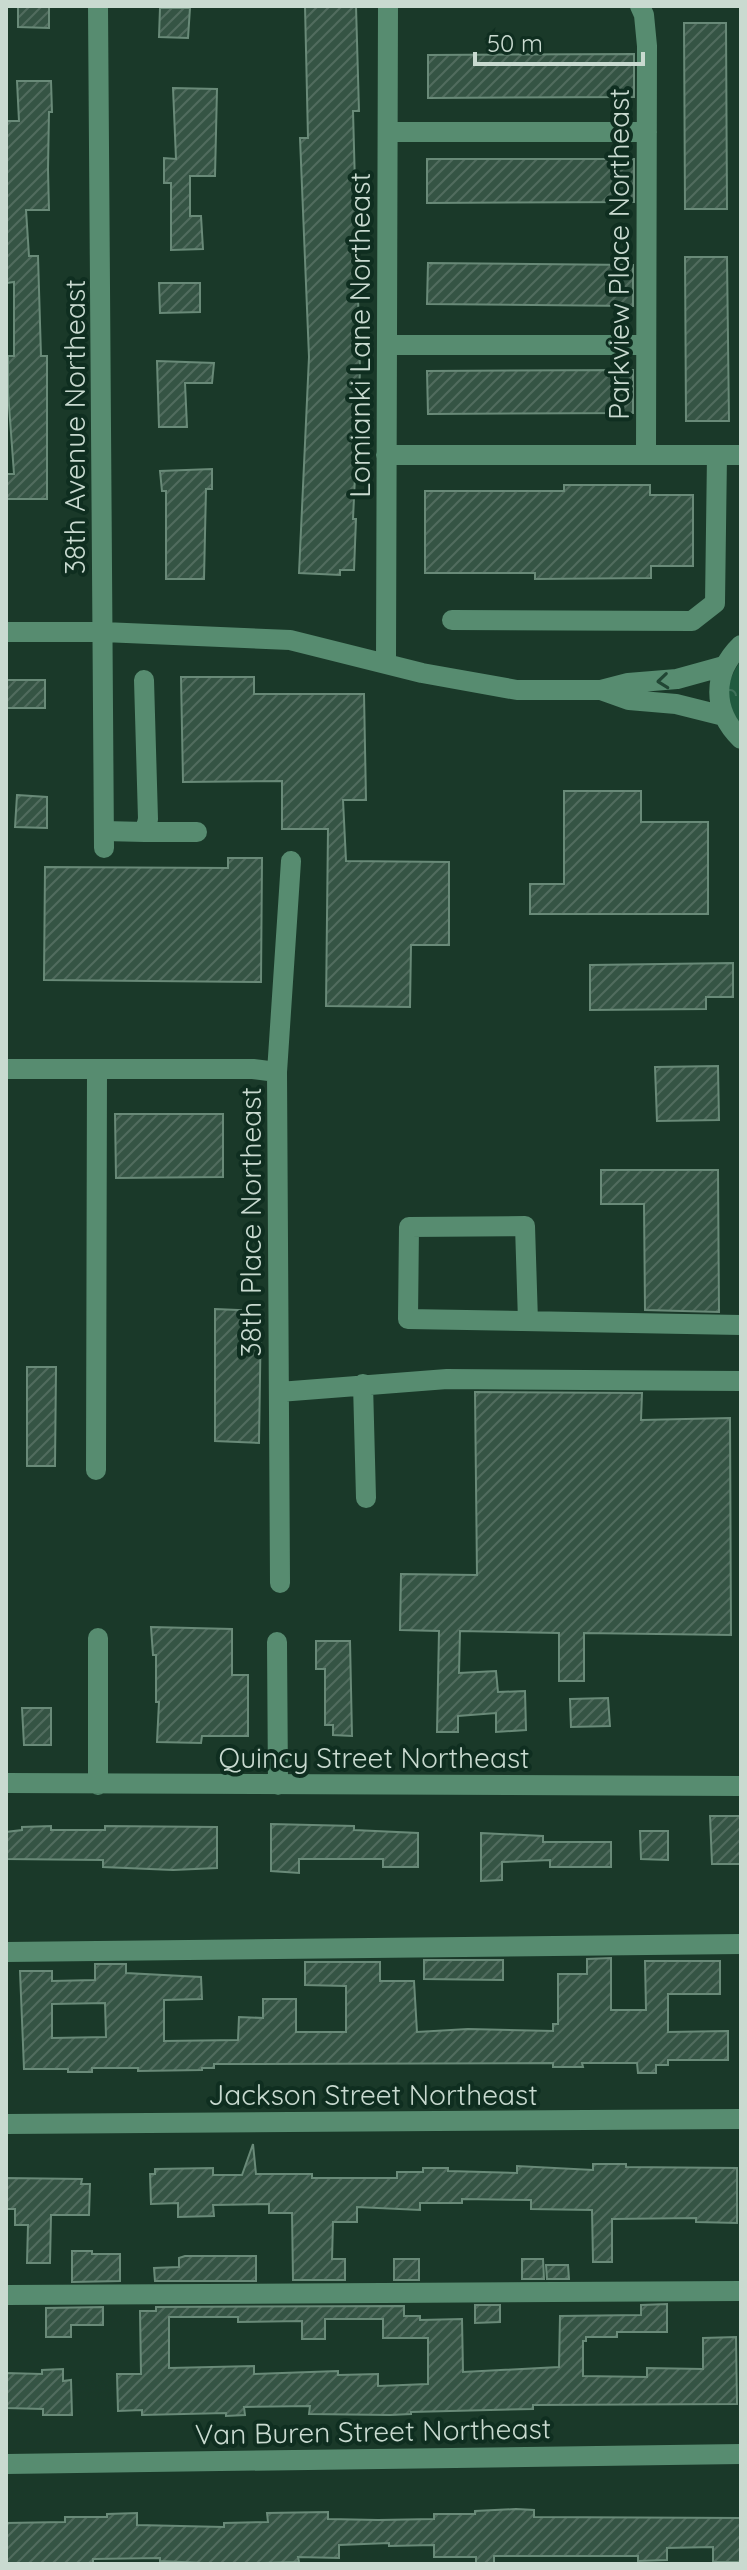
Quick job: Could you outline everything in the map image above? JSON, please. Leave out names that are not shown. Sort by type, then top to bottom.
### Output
[{"type":"street","name":"38th Avenue Northeast","points":[[98,6],[104,840],[145,832]]},
{"type":"street","name":"Lomianki Lane Northeast","points":[[386,664],[388,6]]},
{"type":"street","name":"Parkview Place Northeast","points":[[640,6],[647,46],[646,455]]},
{"type":"street","points":[[388,132],[647,132]]},
{"type":"street","points":[[387,345],[646,345]]},
{"type":"street","points":[[386,455],[741,455]]},
{"type":"street","points":[[452,620],[692,621],[715,603],[717,455]]},
{"type":"street","points":[[6,632],[103,632],[290,640],[386,664],[517,690],[601,690],[628,683],[677,679],[724,666]]},
{"type":"street","points":[[741,645],[724,666],[719,685],[724,716],[741,739]]},
{"type":"street","points":[[144,680],[148,819],[145,832],[197,832]]},
{"type":"street","points":[[601,690],[629,700],[699,708],[724,716]]},
{"type":"street","name":"38th Place Northeast","points":[[280,1583],[277,1072],[291,861]]},
{"type":"street","points":[[6,1069],[253,1069],[277,1072]]},
{"type":"street","points":[[96,1470],[97,1069]]},
{"type":"street","points":[[528,1321],[525,1226],[409,1227],[408,1319],[741,1325]]},
{"type":"street","points":[[279,1392],[447,1379],[741,1381]]},
{"type":"street","points":[[363,1384],[366,1498]]},
{"type":"street","points":[[98,1638],[98,1785]]},
{"type":"street","points":[[277,1642],[278,1785]]},
{"type":"street","name":"Quincy Street Northeast","points":[[6,1783],[741,1786]]},
{"type":"street","points":[[6,1952],[741,1944]]},
{"type":"street","name":"Jackson Street Northeast","points":[[6,2124],[741,2119]]},
{"type":"street","points":[[6,2295],[741,2291]]},
{"type":"street","name":"Van Buren Street Northeast","points":[[6,2464],[741,2454]]},
{"type":"green space","points":[[741,660],[741,727],[728,694],[731,678]]},
{"type":"building","points":[[18,6],[49,6],[49,28],[18,27]]},
{"type":"building","points":[[305,6],[356,6],[359,111],[353,111],[360,370],[353,519],[356,519],[354,570],[340,570],[340,575],[299,573],[309,357],[300,138],[308,138]]},
{"type":"building","points":[[160,8],[190,8],[188,38],[159,37]]},
{"type":"building","points":[[684,23],[726,23],[727,209],[685,209]]},
{"type":"building","points":[[634,54],[634,97],[428,98],[428,55]]},
{"type":"building","points":[[17,81],[51,81],[49,210],[26,210],[29,256],[38,256],[41,356],[47,356],[47,499],[6,499],[7,474],[14,474],[8,356],[14,356],[14,282],[6,283],[6,121],[19,121]]},
{"type":"building","points":[[173,88],[217,89],[215,176],[190,176],[190,216],[201,216],[203,249],[171,250],[171,183],[164,183],[164,158],[176,159]]},
{"type":"building","points":[[427,159],[634,159],[634,202],[427,203]]},
{"type":"building","points":[[685,257],[727,257],[729,421],[686,421]]},
{"type":"building","points":[[428,263],[633,265],[633,306],[427,304]]},
{"type":"building","points":[[159,283],[200,283],[200,312],[160,313]]},
{"type":"building","points":[[157,361],[214,363],[212,383],[185,383],[187,427],[159,427]]},
{"type":"building","points":[[633,370],[633,413],[428,414],[427,371]]},
{"type":"building","points":[[212,469],[212,489],[206,489],[204,579],[166,579],[166,491],[162,491],[160,471]]},
{"type":"building","points":[[564,485],[650,485],[650,495],[693,495],[693,566],[651,566],[651,578],[535,579],[535,573],[425,573],[425,491],[564,491]]},
{"type":"building","points":[[181,677],[254,677],[254,694],[364,694],[366,800],[343,800],[346,861],[449,862],[449,945],[411,945],[410,1007],[326,1006],[328,829],[282,829],[282,781],[183,782]]},
{"type":"building","points":[[6,680],[45,680],[45,708],[6,708]]},
{"type":"building","points":[[564,791],[641,791],[641,822],[708,822],[708,914],[530,914],[530,884],[564,884]]},
{"type":"building","points":[[17,795],[47,797],[47,828],[15,827]]},
{"type":"building","points":[[228,858],[262,858],[261,982],[44,980],[45,867],[228,868]]},
{"type":"building","points":[[733,963],[733,997],[706,997],[706,1009],[590,1010],[590,965]]},
{"type":"building","points":[[718,1066],[719,1120],[657,1121],[655,1067]]},
{"type":"building","points":[[115,1114],[223,1114],[223,1177],[116,1178]]},
{"type":"building","points":[[601,1170],[718,1170],[719,1312],[645,1310],[644,1204],[601,1204]]},
{"type":"building","points":[[215,1309],[261,1311],[259,1443],[215,1441]]},
{"type":"building","points":[[27,1367],[56,1367],[55,1466],[27,1466]]},
{"type":"building","points":[[475,1392],[642,1393],[641,1420],[730,1418],[731,1635],[584,1633],[584,1681],[559,1681],[559,1633],[460,1631],[459,1673],[496,1671],[498,1692],[525,1691],[526,1730],[496,1732],[496,1713],[458,1716],[458,1732],[437,1732],[439,1631],[400,1630],[401,1574],[477,1575]]},
{"type":"building","points":[[151,1627],[232,1629],[232,1675],[248,1675],[248,1736],[202,1736],[201,1743],[157,1742],[159,1702],[156,1702],[156,1655],[153,1655]]},
{"type":"building","points":[[316,1641],[350,1641],[352,1736],[333,1735],[333,1725],[325,1725],[325,1669],[316,1669]]},
{"type":"building","points":[[608,1698],[610,1726],[571,1727],[570,1699]]},
{"type":"building","points":[[22,1708],[51,1708],[51,1745],[24,1745]]},
{"type":"building","points":[[710,1816],[741,1816],[741,1864],[712,1864]]},
{"type":"building","points":[[271,1824],[354,1826],[354,1830],[418,1833],[418,1867],[383,1867],[383,1859],[299,1859],[299,1873],[271,1871]]},
{"type":"building","points":[[51,1826],[51,1830],[105,1830],[105,1826],[217,1827],[217,1868],[173,1870],[103,1867],[103,1860],[6,1859],[6,1832],[22,1830],[22,1827]]},
{"type":"building","points":[[640,1831],[668,1831],[668,1860],[641,1859]]},
{"type":"building","points":[[481,1833],[543,1836],[543,1842],[611,1842],[611,1867],[550,1867],[550,1860],[502,1862],[502,1880],[481,1881]]},
{"type":"building","points":[[611,1958],[611,2010],[646,2010],[645,1961],[720,1961],[720,1994],[668,1994],[668,2032],[728,2031],[728,2060],[668,2060],[668,2065],[656,2065],[656,2073],[638,2073],[637,2063],[582,2063],[583,2067],[553,2067],[553,2063],[214,2064],[214,2068],[202,2070],[92,2068],[92,2072],[24,2069],[20,1971],[52,1971],[52,1981],[95,1980],[95,1964],[126,1964],[126,1973],[201,1977],[202,1999],[164,2000],[164,2041],[238,2040],[239,2017],[263,2018],[263,1999],[296,1999],[296,2032],[346,2032],[346,1986],[305,1985],[305,1962],[380,1962],[380,1981],[414,1981],[417,2032],[468,2029],[553,2031],[553,2024],[558,2024],[558,1974],[587,1974],[587,1959]],"holes":[[[105,2003],[106,2037],[52,2038],[52,2004]]]},
{"type":"building","points":[[424,1960],[503,1960],[503,1980],[424,1979]]},
{"type":"building","points":[[253,2144],[256,2174],[312,2174],[312,2178],[397,2178],[397,2172],[423,2172],[423,2168],[517,2173],[517,2166],[593,2170],[593,2164],[737,2168],[737,2223],[696,2222],[696,2218],[612,2219],[612,2262],[593,2262],[592,2210],[531,2209],[531,2200],[462,2199],[462,2203],[420,2203],[420,2210],[357,2207],[357,2222],[333,2222],[332,2259],[345,2259],[345,2280],[293,2280],[292,2213],[269,2213],[269,2204],[213,2205],[214,2216],[178,2217],[178,2203],[151,2204],[150,2174],[155,2174],[155,2169],[213,2168],[213,2175],[242,2175]]},
{"type":"building","points":[[6,2178],[82,2179],[81,2184],[90,2184],[89,2215],[51,2215],[50,2263],[27,2263],[28,2225],[15,2225],[15,2209],[6,2209]]},
{"type":"building","points":[[72,2251],[120,2254],[120,2281],[72,2282]]},
{"type":"building","points":[[256,2256],[256,2281],[155,2281],[154,2268],[179,2267],[179,2258]]},
{"type":"building","points":[[394,2259],[419,2259],[419,2280],[394,2280]]},
{"type":"building","points":[[522,2259],[543,2259],[544,2279],[522,2279]]},
{"type":"building","points":[[546,2265],[568,2265],[569,2279],[547,2279]]},
{"type":"building","points":[[667,2304],[667,2332],[617,2332],[617,2337],[586,2337],[583,2341],[583,2376],[647,2377],[647,2368],[703,2369],[703,2338],[736,2337],[737,2404],[533,2405],[533,2409],[390,2415],[309,2414],[310,2406],[244,2407],[245,2415],[226,2416],[226,2413],[142,2415],[142,2410],[118,2411],[117,2374],[141,2374],[140,2311],[156,2311],[156,2307],[404,2306],[404,2316],[420,2316],[420,2320],[462,2319],[463,2372],[559,2367],[560,2316],[641,2315],[641,2305]],"holes":[[[169,2317],[238,2317],[238,2322],[302,2321],[302,2339],[325,2339],[325,2319],[383,2319],[383,2338],[428,2338],[428,2384],[378,2386],[378,2374],[338,2375],[338,2371],[254,2374],[254,2366],[169,2368]]]},
{"type":"building","points":[[475,2305],[500,2305],[500,2322],[475,2323]]},
{"type":"building","points":[[103,2307],[103,2325],[71,2325],[71,2337],[46,2337],[46,2308]]},
{"type":"building","points":[[63,2369],[63,2381],[71,2380],[72,2415],[43,2415],[43,2409],[6,2408],[6,2373],[42,2374],[42,2370]]},
{"type":"building","points":[[534,2510],[534,2517],[741,2518],[741,2562],[713,2562],[713,2547],[667,2548],[667,2560],[638,2561],[638,2556],[494,2556],[494,2564],[476,2564],[476,2557],[434,2557],[434,2545],[389,2546],[389,2543],[339,2545],[339,2558],[298,2557],[299,2562],[226,2564],[160,2561],[160,2558],[93,2559],[93,2563],[6,2563],[6,2523],[65,2522],[65,2517],[137,2513],[137,2525],[224,2527],[224,2523],[268,2522],[267,2513],[328,2512],[328,2519],[378,2520],[434,2519],[434,2514],[475,2514],[475,2511]]}]
